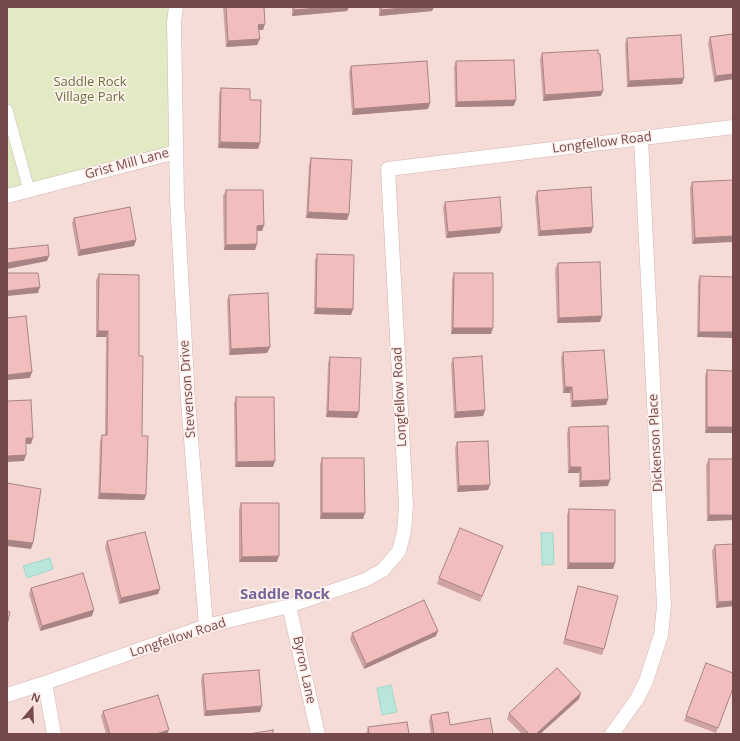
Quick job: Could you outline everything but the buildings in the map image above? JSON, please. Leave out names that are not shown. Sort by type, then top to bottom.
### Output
[{"type":"street","name":"Grist Mill Lane","points":[[7,196],[176,152],[174,22],[176,7]]},
{"type":"street","points":[[7,110],[29,190]]},
{"type":"street","name":"Longfellow Road","points":[[7,695],[206,626],[290,606],[365,580],[383,570],[398,551],[404,532],[406,505],[388,169],[733,127]]},
{"type":"street","name":"Dickenson Place","points":[[612,734],[637,699],[646,682],[661,635],[664,606],[641,139]]},
{"type":"street","name":"Stevenson Drive","points":[[176,152],[176,200],[187,393],[206,626]]},
{"type":"street","name":"Byron Lane","points":[[290,606],[318,734]]},
{"type":"street","points":[[45,683],[54,734]]},
{"type":"shaded area","points":[[176,7],[733,7],[733,734],[7,734],[7,196]]},
{"type":"green space","name":"Saddle Rock Village Park","points":[[7,7],[176,7],[176,152],[7,196]]},
{"type":"water","points":[[541,533],[553,533],[554,564],[542,565]]},
{"type":"water","points":[[50,558],[53,569],[27,578],[23,566]]},
{"type":"water","points":[[391,685],[397,712],[382,715],[377,688]]},
{"type":"district","name":"Saddle Rock","points":[[285,595]]}]
